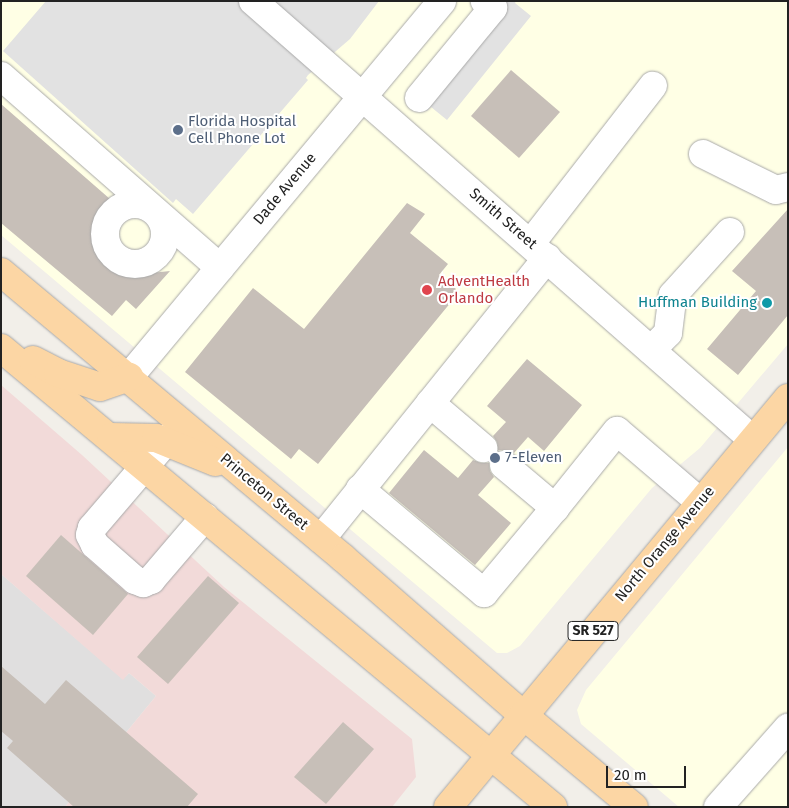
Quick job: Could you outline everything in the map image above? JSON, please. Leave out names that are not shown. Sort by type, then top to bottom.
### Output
[{"type":"main road","points":[[1,272],[129,377],[174,432],[156,438],[111,437]]},
{"type":"main road","points":[[1,343],[58,373],[100,387],[129,377]]},
{"type":"main road","points":[[1,348],[111,437],[553,807]]},
{"type":"main road","name":"North Orange Avenue","points":[[448,807],[788,398]]},
{"type":"main road","name":"Princeton Street","points":[[174,432],[246,477],[321,539],[523,715],[634,807]]},
{"type":"street","name":"Smith Street","points":[[253,1],[752,439]]},
{"type":"street","name":"Dade Avenue","points":[[129,377],[442,1]]},
{"type":"street","points":[[419,98],[493,8],[485,1]]},
{"type":"street","points":[[1,76],[220,268]]},
{"type":"street","points":[[321,539],[430,403],[539,251],[653,86]]},
{"type":"street","points":[[703,154],[776,190],[788,187]]},
{"type":"street","points":[[651,350],[668,333],[673,295],[730,232]]},
{"type":"street","points":[[430,403],[483,448]]},
{"type":"street","points":[[360,489],[484,593],[556,508],[617,431],[700,502]]},
{"type":"street","points":[[174,432],[92,528],[90,535],[96,545],[135,580],[143,583],[151,580],[205,517]]},
{"type":"street","points":[[504,465],[556,508]]},
{"type":"street","points":[[718,807],[788,728]]},
{"type":"shaded area","name":"AdventHealth Orlando","points":[[1,1],[788,1],[788,344],[700,448],[652,488],[520,646],[507,653],[497,653],[1,235]]},
{"type":"shaded area","name":"Florida Hospital Cell Phone Lot","points":[[46,1],[379,1],[350,39],[308,75],[306,78],[308,80],[193,214],[176,199],[173,203],[3,51]]},
{"type":"shaded area","points":[[481,1],[516,1],[515,3],[531,16],[447,120],[431,107],[427,111],[406,94]]},
{"type":"shaded area","points":[[1,385],[82,455],[224,587],[412,739],[416,777],[392,807],[65,807],[156,696],[129,673],[123,680],[1,574]]},
{"type":"shaded area","points":[[788,447],[788,807],[679,807],[581,724],[577,710],[586,690]]},
{"type":"shaded area","points":[[1,574],[123,679],[129,673],[156,696],[65,807],[1,807]]},
{"type":"building","points":[[511,70],[560,112],[519,158],[471,116]]},
{"type":"building","points":[[1,104],[110,199],[96,217],[94,237],[101,257],[110,266],[120,272],[133,275],[170,271],[136,309],[126,300],[112,316],[1,223]]},
{"type":"building","points":[[407,203],[425,214],[410,233],[448,264],[439,275],[456,289],[452,294],[456,296],[318,464],[299,449],[291,459],[185,372],[253,288],[304,329]]},
{"type":"building","name":"Huffman Building","points":[[788,209],[788,315],[738,375],[707,349],[756,291],[732,271]]},
{"type":"building","points":[[527,359],[582,405],[544,451],[528,437],[514,453],[498,450],[497,442],[493,436],[506,422],[487,406]]},
{"type":"building","points":[[424,450],[458,478],[473,460],[489,463],[490,471],[494,477],[478,495],[511,523],[475,565],[389,493]]},
{"type":"building","points":[[61,535],[128,594],[93,635],[26,576]]},
{"type":"building","points":[[208,576],[239,603],[168,684],[137,657]]},
{"type":"building","points":[[1,666],[45,704],[66,680],[198,794],[187,807],[74,807],[7,748],[13,741],[1,731]]},
{"type":"building","points":[[343,722],[374,749],[326,804],[294,777]]},
{"type":"place","name":"Florida Hospital Cell Phone Lot","points":[[178,130]]},
{"type":"place","name":"AdventHealth Orlando","points":[[427,290]]},
{"type":"place","name":"Huffman Building","points":[[767,303]]},
{"type":"place","name":"7-Eleven","points":[[495,458]]}]
